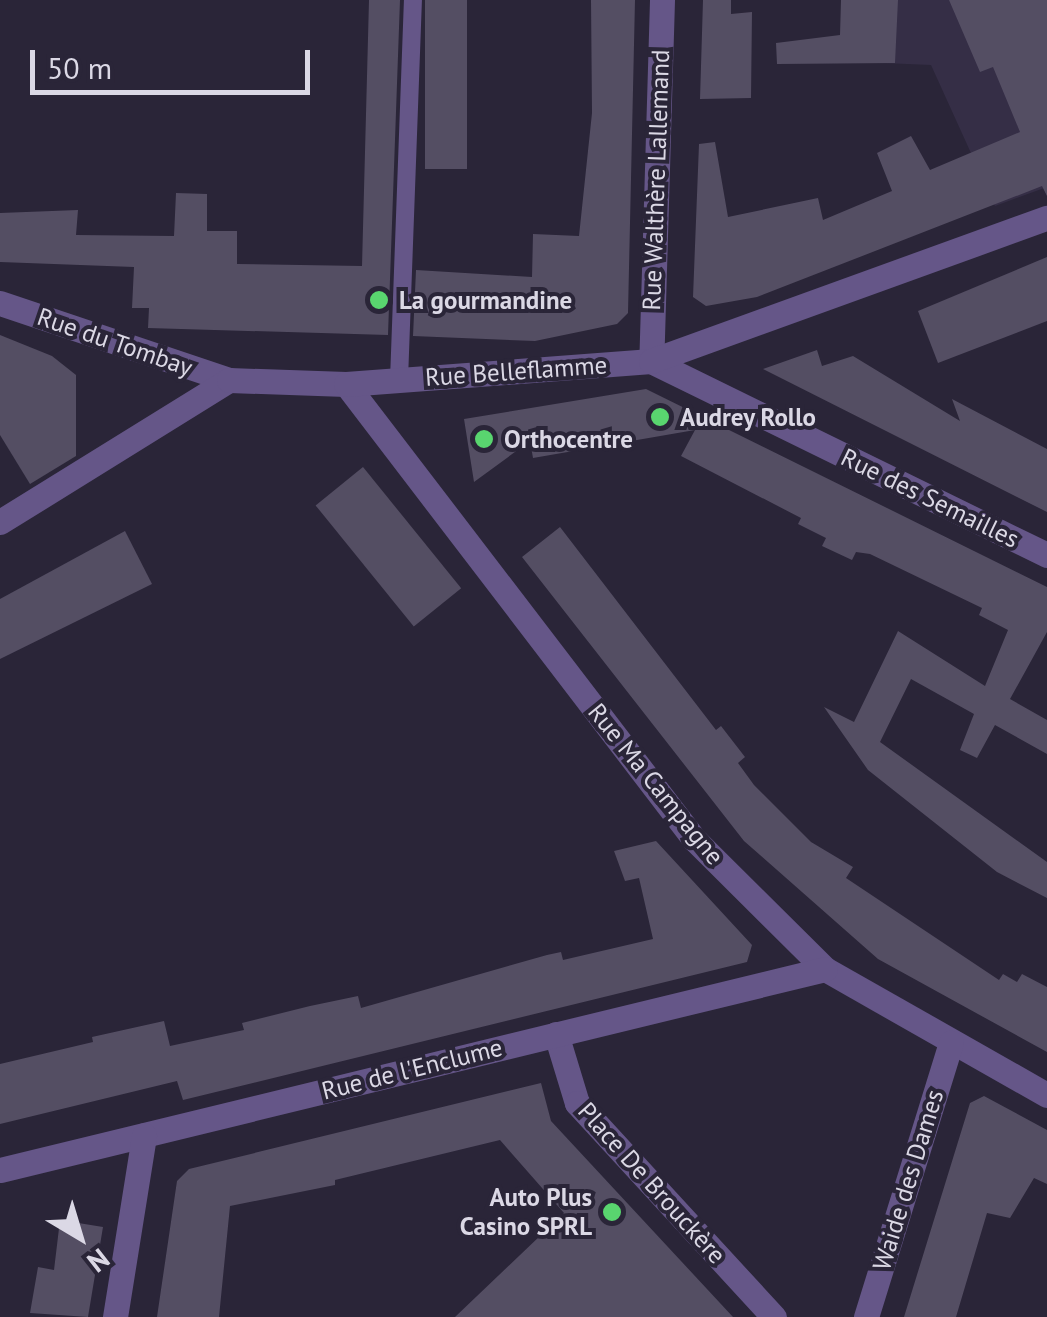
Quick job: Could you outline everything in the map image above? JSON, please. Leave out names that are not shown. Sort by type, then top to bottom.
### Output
[{"type":"street","name":"Rue Walthère Lallemand","points":[[651,361],[662,0]]},
{"type":"street","name":"Rue Belleflamme","points":[[229,380],[346,384],[651,361],[1047,218]]},
{"type":"street","name":"Rue du Tombay","points":[[0,303],[229,380]]},
{"type":"street","name":"Rue des Semailles","points":[[651,361],[1047,556]]},
{"type":"street","points":[[0,522],[229,380]]},
{"type":"street","name":"Rue Ma Campagne","points":[[346,384],[694,839],[825,969],[1047,1095]]},
{"type":"street","name":"Rue de l'Enclume","points":[[0,1170],[825,969]]},
{"type":"street","name":"Place De Brouckère","points":[[556,1034],[576,1103],[774,1317]]},
{"type":"street","name":"Waide des Dames","points":[[866,1317],[951,1043]]},
{"type":"street","points":[[115,1317],[144,1135]]},
{"type":"lane","points":[[400,380],[413,0]]},
{"type":"shaded area","points":[[861,0],[1047,0],[1047,187],[995,206],[931,65],[859,62]]},
{"type":"building","points":[[369,0],[400,0],[388,335],[148,328],[149,308],[132,308],[134,267],[0,262],[0,213],[78,210],[76,235],[174,236],[176,193],[207,194],[207,231],[237,231],[237,264],[362,266]]},
{"type":"building","points":[[425,0],[467,0],[467,169],[425,169]]},
{"type":"building","points":[[591,0],[635,0],[628,313],[617,324],[535,341],[413,336],[416,270],[532,277],[533,234],[579,236],[592,113]]},
{"type":"building","points":[[703,0],[731,0],[731,14],[752,12],[751,98],[700,99]]},
{"type":"building","points":[[841,0],[898,0],[895,63],[777,64],[776,43],[840,35]]},
{"type":"building","points":[[949,0],[1047,0],[1047,196],[1042,186],[757,297],[706,306],[693,297],[699,144],[715,142],[728,217],[818,198],[823,220],[892,191],[877,153],[911,136],[930,170],[1020,132],[993,67],[980,72]]},
{"type":"building","points":[[1047,257],[1047,321],[938,363],[918,311]]},
{"type":"building","points":[[0,335],[52,356],[76,375],[76,456],[30,484],[0,435]]},
{"type":"building","points":[[817,350],[822,366],[853,356],[960,421],[952,399],[1047,449],[1047,512],[763,369]]},
{"type":"building","points":[[646,389],[1047,587],[1047,632],[1010,699],[1047,720],[1047,754],[995,725],[977,758],[960,750],[974,714],[911,679],[880,742],[1047,862],[1047,898],[997,872],[868,770],[824,707],[854,722],[898,631],[985,686],[1008,630],[979,615],[982,608],[870,554],[856,552],[852,560],[822,546],[826,538],[798,524],[801,518],[681,456],[695,430],[533,458],[530,441],[474,482],[464,419]]},
{"type":"building","points":[[363,467],[461,588],[414,627],[316,505]]},
{"type":"building","points":[[560,527],[716,730],[721,726],[745,757],[738,763],[754,785],[811,842],[853,867],[846,878],[999,980],[1003,974],[1017,982],[1022,974],[1047,987],[1047,1052],[878,959],[744,841],[522,557]]},
{"type":"building","points":[[125,531],[152,584],[0,659],[0,599]]},
{"type":"building","points":[[656,841],[752,945],[747,962],[183,1100],[177,1081],[0,1124],[0,1064],[93,1042],[92,1037],[164,1021],[170,1046],[244,1030],[242,1023],[310,1006],[358,996],[361,1008],[547,955],[561,952],[563,960],[653,939],[639,878],[625,881],[614,851]]},
{"type":"building","points":[[541,1083],[551,1121],[733,1317],[455,1317],[564,1213],[500,1140],[335,1180],[335,1185],[230,1206],[219,1317],[157,1317],[177,1181],[189,1169]]},
{"type":"building","points":[[984,1096],[1047,1130],[1047,1184],[1034,1178],[1010,1218],[987,1213],[956,1317],[904,1317],[970,1103]]},
{"type":"building","points":[[60,1220],[103,1227],[88,1317],[30,1313],[38,1267],[54,1270]]},
{"type":"place","name":"La gourmandine","points":[[379,300]]},
{"type":"place","name":"Audrey Rollo","points":[[660,417]]},
{"type":"place","name":"Orthocentre","points":[[484,439]]},
{"type":"place","name":"Auto Plus Casino SPRL","points":[[612,1212]]}]
